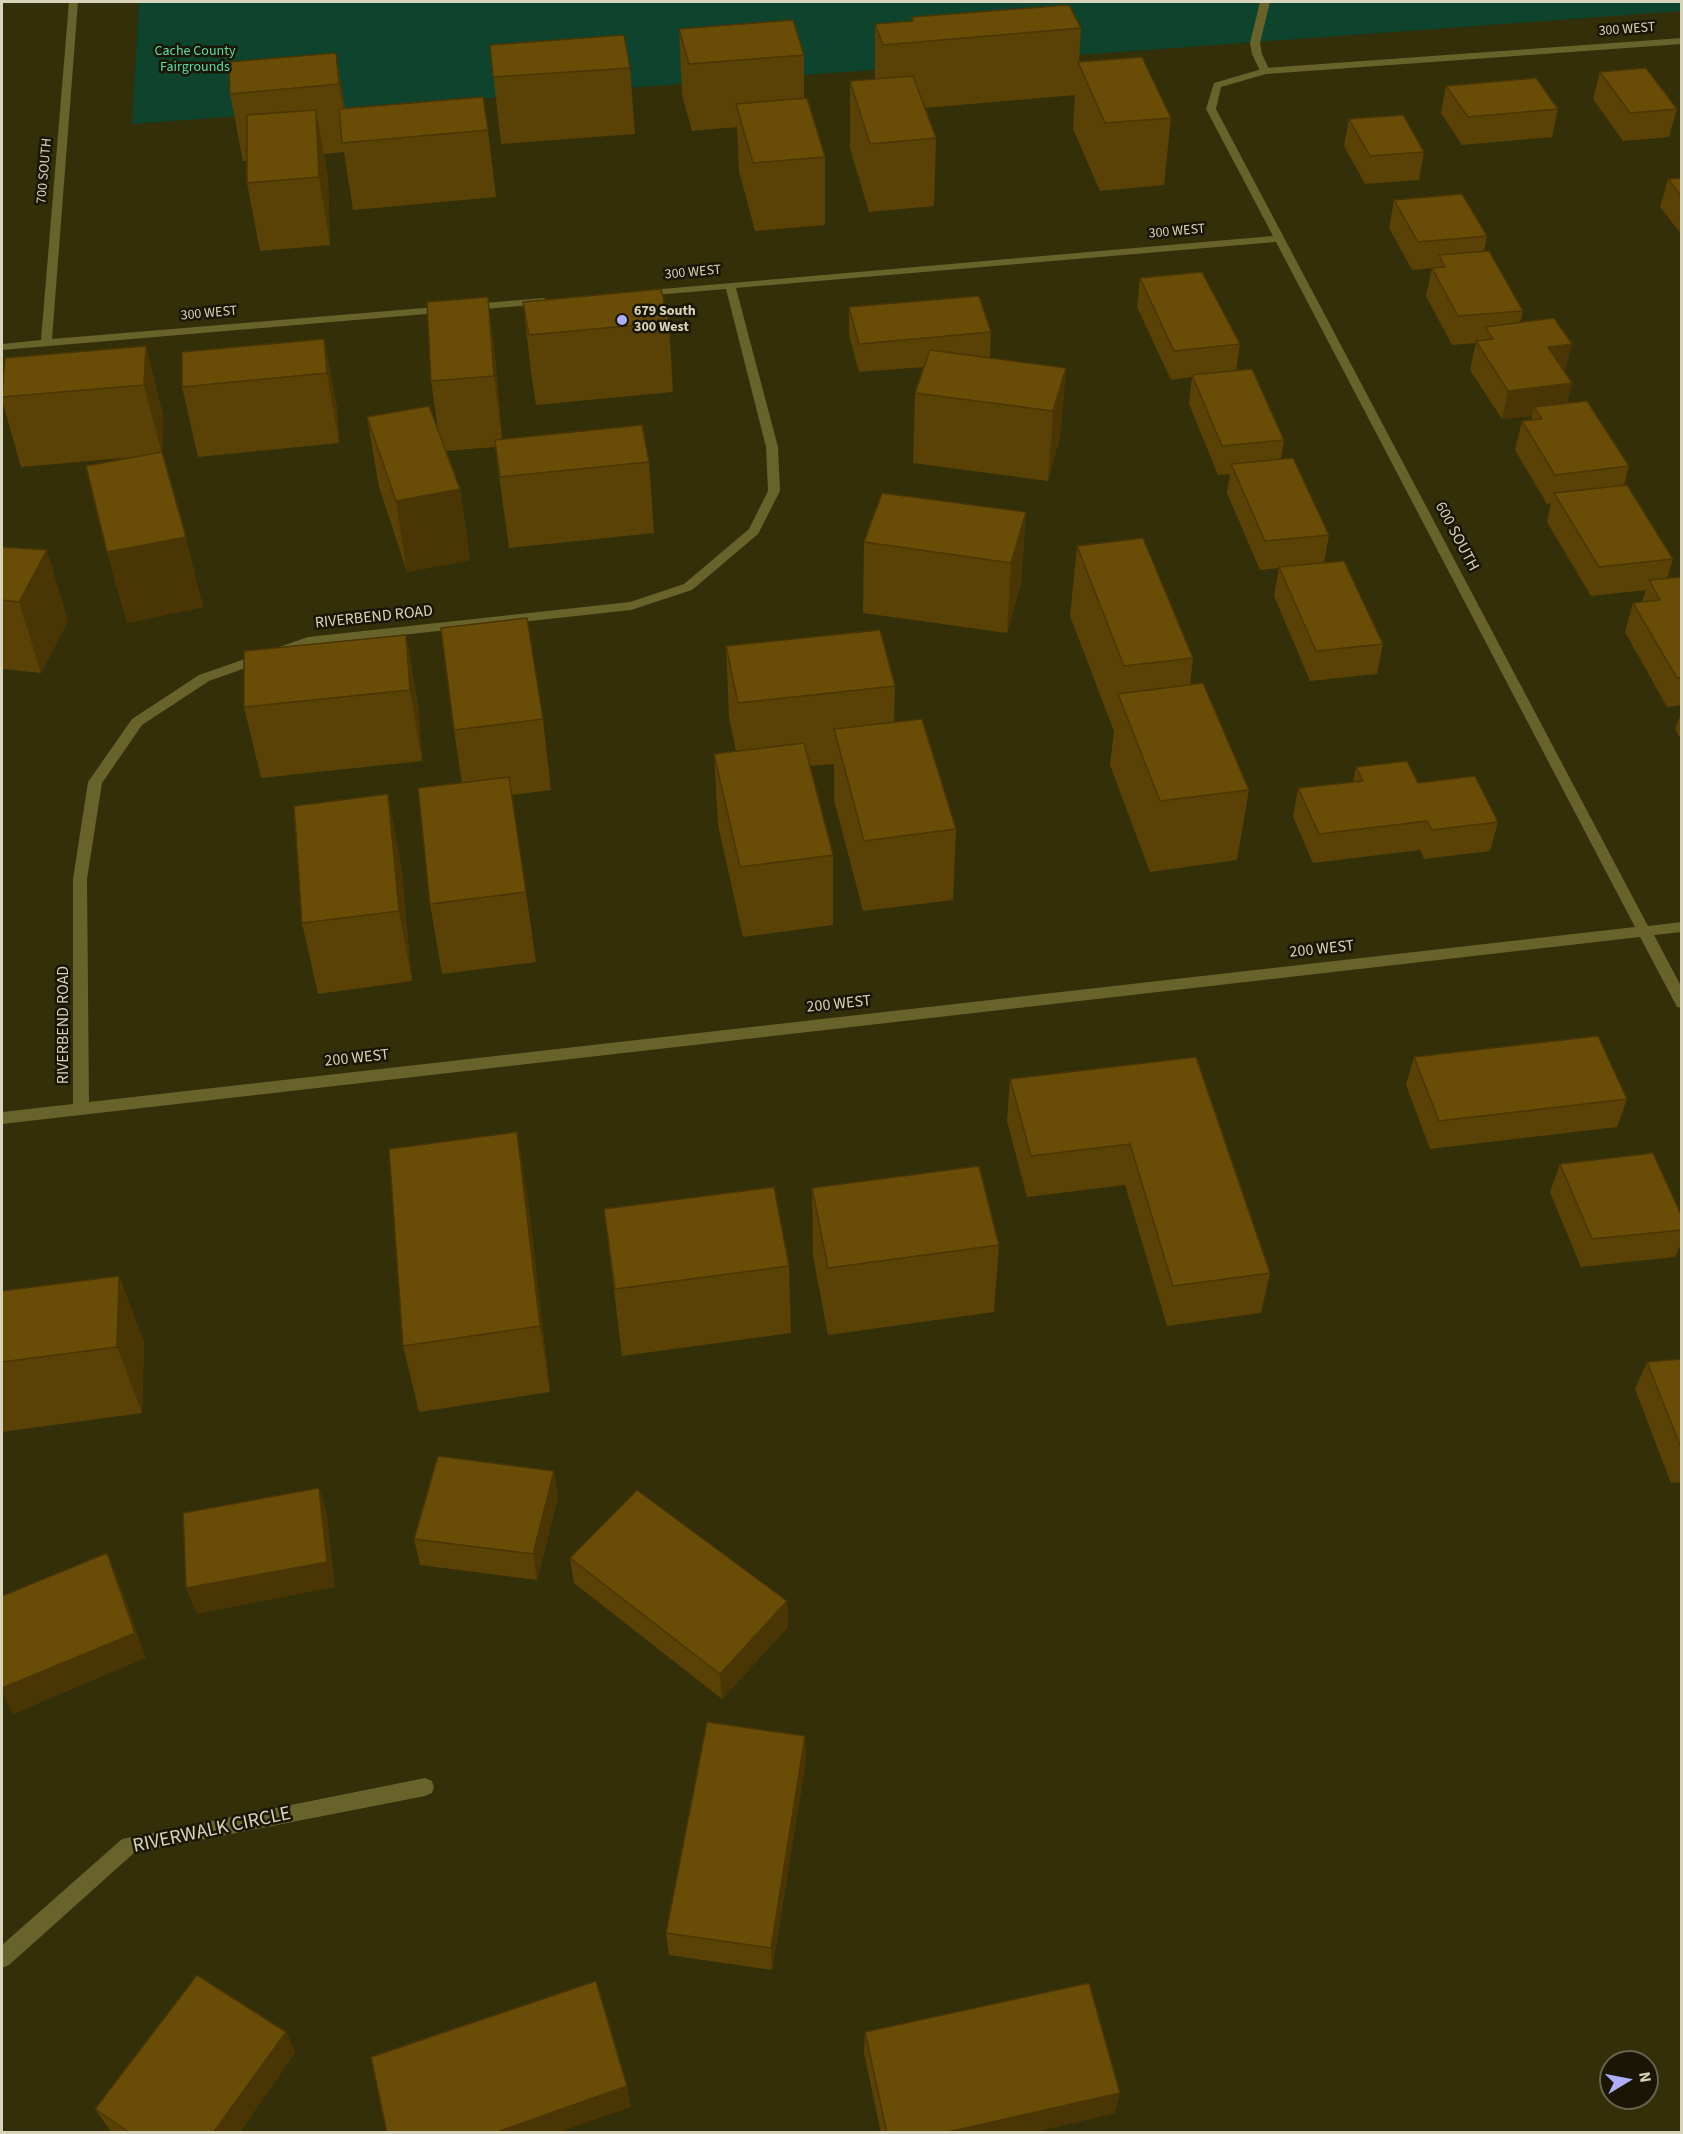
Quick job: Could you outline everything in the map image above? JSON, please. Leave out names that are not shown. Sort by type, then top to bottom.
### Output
[{"type":"street","name":"700 SOUTH","points":[[46,343],[74,2]]},
{"type":"street","points":[[1264,2],[1255,43],[1257,54],[1265,71]]},
{"type":"street","name":"300 WEST","points":[[1217,85],[1265,71],[1677,41]]},
{"type":"street","points":[[1677,41],[1682,52]]},
{"type":"street","name":"600 SOUTH","points":[[1217,85],[1211,109],[1682,1003]]},
{"type":"street","name":"300 WEST","points":[[633,294],[1279,239]]},
{"type":"street","name":"RIVERBEND ROAD","points":[[81,1109],[80,879],[95,782],[137,722],[204,678],[308,641],[631,606],[688,587],[754,531],[774,491],[772,447],[730,285]]},
{"type":"street","name":"300 WEST","points":[[2,347],[551,300]]},
{"type":"street","name":"200 WEST","points":[[2,1118],[1682,927]]},
{"type":"street","name":"RIVERWALK CIRCLE","points":[[2,1958],[129,1845],[424,1787]]},
{"type":"green space","name":"Cache County Fairgrounds","points":[[139,2],[1681,2],[1681,11],[132,124]]},
{"type":"building","points":[[1069,5],[1081,28],[883,45],[875,24],[913,21],[912,17]]},
{"type":"building","points":[[793,20],[804,55],[689,64],[679,29]]},
{"type":"building","points":[[624,35],[630,68],[493,77],[490,45]]},
{"type":"building","points":[[336,53],[339,84],[230,94],[229,62]]},
{"type":"building","points":[[1142,57],[1171,118],[1105,123],[1078,62]]},
{"type":"building","points":[[1646,68],[1677,109],[1630,113],[1600,72]]},
{"type":"building","points":[[913,76],[936,138],[870,144],[850,81]]},
{"type":"building","points":[[1536,78],[1558,109],[1468,117],[1446,86]]},
{"type":"building","points":[[483,97],[488,130],[342,143],[339,109]]},
{"type":"building","points":[[807,98],[825,157],[753,163],[736,104]]},
{"type":"building","points":[[316,110],[319,177],[247,183],[247,115]]},
{"type":"building","points":[[1403,115],[1424,152],[1370,156],[1349,119]]},
{"type":"building","points":[[1682,178],[1682,197],[1668,179]]},
{"type":"building","points":[[1462,194],[1487,236],[1418,242],[1394,200]]},
{"type":"building","points":[[1489,251],[1523,311],[1458,316],[1432,268],[1445,267],[1439,255]]},
{"type":"building","points":[[1202,272],[1240,344],[1174,351],[1140,278]]},
{"type":"building","points":[[661,289],[669,322],[529,335],[523,302]]},
{"type":"building","points":[[979,296],[991,332],[859,344],[849,307]]},
{"type":"building","points":[[488,297],[494,376],[431,381],[427,302]]},
{"type":"building","points":[[1554,318],[1572,344],[1548,347],[1572,383],[1508,391],[1476,341],[1493,339],[1485,327]]},
{"type":"building","points":[[324,339],[327,373],[182,387],[182,352]]},
{"type":"building","points":[[146,346],[144,385],[2,397],[5,358]]},
{"type":"building","points":[[930,350],[1066,368],[1053,411],[915,393]]},
{"type":"building","points":[[1252,369],[1284,440],[1222,446],[1192,375]]},
{"type":"building","points":[[1587,401],[1629,466],[1555,475],[1522,421],[1542,419],[1534,407]]},
{"type":"building","points":[[429,406],[460,489],[396,501],[367,417]]},
{"type":"building","points":[[642,425],[649,462],[500,477],[495,440]]},
{"type":"building","points":[[162,452],[186,537],[107,552],[86,466]]},
{"type":"building","points":[[1293,458],[1329,535],[1265,541],[1231,464]]},
{"type":"building","points":[[1627,485],[1673,559],[1599,567],[1554,493]]},
{"type":"building","points":[[882,493],[1026,512],[1011,563],[864,542]]},
{"type":"building","points":[[1143,538],[1193,658],[1124,666],[1077,546]]},
{"type":"building","points":[[2,547],[47,550],[19,602],[2,600]]},
{"type":"building","points":[[1344,561],[1383,644],[1316,651],[1279,567]]},
{"type":"building","points":[[1682,577],[1682,677],[1677,678],[1633,603],[1660,600],[1649,580]]},
{"type":"building","points":[[527,618],[543,719],[454,730],[441,628]]},
{"type":"building","points":[[880,630],[895,686],[738,703],[726,646]]},
{"type":"building","points":[[406,635],[410,690],[244,707],[244,651]]},
{"type":"building","points":[[1203,683],[1249,790],[1160,801],[1118,694]]},
{"type":"building","points":[[922,719],[956,829],[864,841],[834,729]]},
{"type":"building","points":[[804,743],[833,855],[740,867],[714,754]]},
{"type":"building","points":[[1407,761],[1418,783],[1475,776],[1498,822],[1432,830],[1427,821],[1319,834],[1298,788],[1363,781],[1356,767]]},
{"type":"building","points":[[509,777],[526,892],[430,904],[418,788]]},
{"type":"building","points":[[388,794],[399,911],[302,923],[294,806]]},
{"type":"building","points":[[1598,1036],[1627,1099],[1439,1121],[1414,1057]]},
{"type":"building","points":[[1196,1057],[1270,1273],[1173,1286],[1130,1144],[1031,1156],[1010,1079]]},
{"type":"building","points":[[517,1132],[540,1326],[403,1346],[389,1149]]},
{"type":"building","points":[[1653,1153],[1682,1217],[1682,1230],[1592,1239],[1560,1164]]},
{"type":"building","points":[[979,1166],[999,1245],[828,1268],[812,1188]]},
{"type":"building","points":[[774,1187],[789,1266],[615,1289],[604,1209]]},
{"type":"building","points":[[119,1276],[117,1347],[2,1362],[2,1291]]},
{"type":"building","points":[[1682,1359],[1682,1450],[1647,1362]]},
{"type":"building","points":[[438,1456],[554,1471],[533,1554],[414,1539]]},
{"type":"building","points":[[319,1488],[327,1562],[186,1588],[183,1513]]},
{"type":"building","points":[[637,1490],[787,1601],[720,1674],[570,1558]]},
{"type":"building","points":[[107,1553],[135,1633],[2,1688],[2,1596]]},
{"type":"building","points":[[707,1722],[805,1736],[771,1948],[666,1933]]},
{"type":"building","points":[[197,1975],[286,2032],[213,2133],[130,2133],[95,2109]]},
{"type":"building","points":[[596,1981],[627,2086],[494,2133],[387,2133],[371,2057]]},
{"type":"building","points":[[1089,1983],[1120,2093],[943,2133],[887,2133],[865,2032]]},
{"type":"place","name":"679 South 300 West","points":[[622,320]]}]
